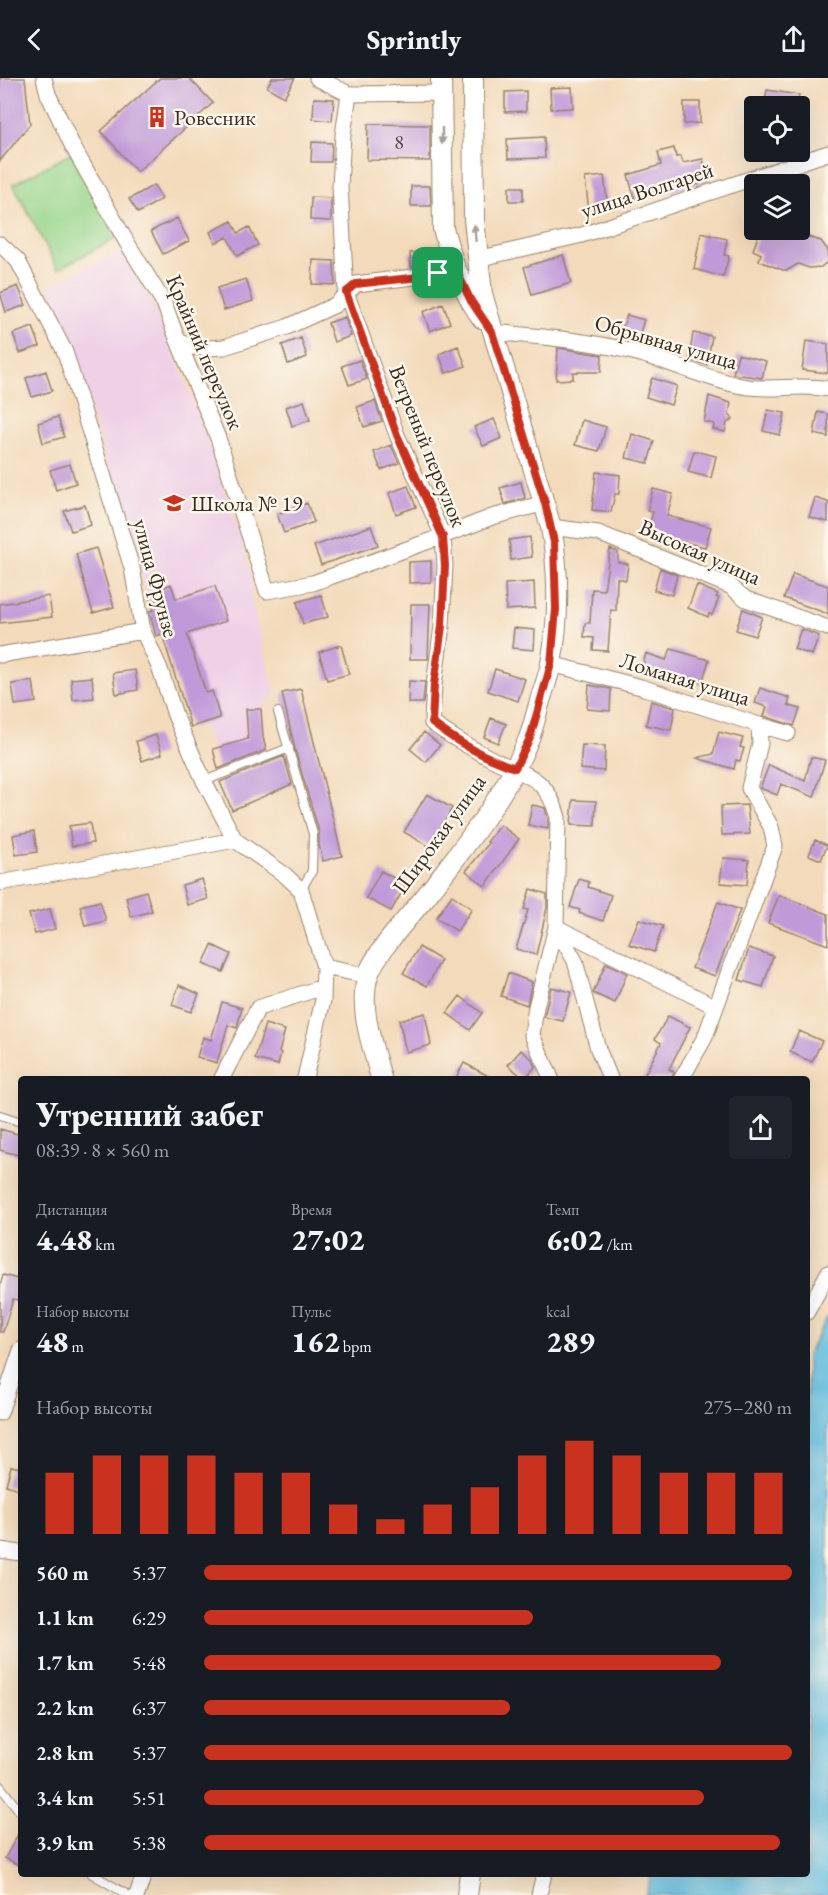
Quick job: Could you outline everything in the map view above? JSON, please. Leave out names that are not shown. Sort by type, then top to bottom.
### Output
[{"type":"street","name":"Крайний переулок","points":[[44,78],[48,94],[73,147],[164,303],[218,438],[267,591],[313,583],[443,537]]},
{"type":"street","points":[[317,78],[349,94],[441,86]]},
{"type":"street","name":"Широкая улица","points":[[381,1076],[366,1017],[365,999],[368,976],[376,960],[493,805],[515,768],[530,738],[551,664],[556,609],[554,542],[545,503],[492,332],[482,294],[477,259],[474,219],[473,78]]},
{"type":"street","name":"Широкая улица","points":[[441,86],[442,218],[447,246],[471,301],[492,332]]},
{"type":"street","name":"Ветреный переулок","points":[[349,94],[343,135],[340,186],[346,292],[397,435],[443,537],[445,566],[442,626],[434,685],[432,723],[456,741],[515,768]]},
{"type":"street","name":"улица Волгарей","points":[[477,259],[582,235],[828,153]]},
{"type":"street","name":"улица Фрунзе","points":[[0,244],[18,261],[65,352],[132,568],[143,631],[160,669],[175,715],[204,781],[235,840],[285,875],[301,890]]},
{"type":"street","points":[[178,341],[192,347],[224,347],[287,327],[335,305],[356,284],[429,276],[455,268]]},
{"type":"street","name":"Обрывная улица","points":[[492,332],[594,343],[640,353],[680,368],[741,386],[768,389],[814,386],[828,389]]},
{"type":"street","points":[[443,537],[492,517],[545,503]]},
{"type":"street","name":"Высокая улица","points":[[551,527],[598,533],[730,586],[746,599],[828,628]]},
{"type":"street","points":[[0,655],[143,631]]},
{"type":"street","name":"Ломаная улица","points":[[551,664],[641,687],[759,725],[760,744],[749,788],[771,827],[775,846],[705,1037],[683,1076]]},
{"type":"street","points":[[759,725],[788,733]]},
{"type":"street","points":[[515,768],[531,776],[547,791],[558,817],[556,927],[536,1007],[532,1035],[550,1076]]},
{"type":"street","points":[[0,883],[235,840]]},
{"type":"street","points":[[301,890],[324,967],[323,1000],[304,1076]]},
{"type":"street","points":[[556,927],[716,1007]]},
{"type":"street","points":[[556,927],[575,961],[598,1049],[609,1076]]},
{"type":"street","points":[[324,967],[368,976]]},
{"type":"street","points":[[223,1076],[258,1008],[323,987]]},
{"type":"street","points":[[810,1306],[828,1273]]},
{"type":"street","points":[[0,1413],[18,1359]]},
{"type":"street","points":[[0,1550],[18,1553]]},
{"type":"street","points":[[137,1895],[143,1877]]},
{"type":"street","points":[[467,1895],[470,1877]]},
{"type":"street","points":[[539,1895],[543,1877]]},
{"type":"lane","points":[[278,712],[313,834],[312,871],[301,890]]},
{"type":"lane","points":[[204,781],[289,748]]},
{"type":"lane","points":[[0,1115],[18,1121]]},
{"type":"lane","points":[[0,1786],[18,1809]]},
{"type":"lane","points":[[97,1877],[128,1895]]},
{"type":"shaded area","name":"Школа № 19","points":[[122,251],[155,306],[209,441],[252,576],[251,600],[275,693],[261,709],[262,735],[213,749],[202,724],[191,727],[162,634],[155,636],[147,612],[154,609],[137,566],[72,345],[48,287]]},
{"type":"green space","points":[[72,153],[117,238],[58,269],[13,184]]},
{"type":"water","points":[[828,1316],[828,1895],[645,1895],[651,1877],[810,1877],[810,1349]]},
{"type":"building","points":[[0,78],[25,78],[30,124],[0,161]]},
{"type":"building","name":"Ровесник","points":[[160,78],[189,78],[213,103],[137,172],[101,131]]},
{"type":"building","points":[[272,78],[295,78],[284,97],[267,87]]},
{"type":"building","points":[[572,87],[573,108],[551,109],[550,88]]},
{"type":"building","points":[[767,90],[799,95],[799,96],[766,96]]},
{"type":"building","points":[[526,91],[526,111],[505,112],[505,92]]},
{"type":"building","points":[[314,98],[334,99],[332,121],[313,119]]},
{"type":"building","points":[[684,102],[700,102],[700,123],[684,124]]},
{"type":"building","points":[[368,124],[430,125],[430,161],[367,160]]},
{"type":"building","points":[[544,137],[545,158],[508,159],[507,139]]},
{"type":"building","points":[[312,142],[332,143],[331,162],[311,162]]},
{"type":"building","points":[[674,148],[676,157],[681,156],[683,163],[703,159],[708,182],[635,200],[628,175],[661,165],[658,152]]},
{"type":"building","points":[[604,176],[608,208],[589,211],[585,178]]},
{"type":"building","points":[[154,185],[162,199],[138,213],[129,199]]},
{"type":"building","points":[[411,186],[430,186],[431,206],[411,206]]},
{"type":"building","points":[[509,187],[523,187],[523,201],[509,201]]},
{"type":"building","points":[[311,197],[331,198],[331,221],[310,220]]},
{"type":"building","points":[[177,218],[189,241],[163,254],[151,231]]},
{"type":"building","points":[[232,221],[238,233],[249,227],[258,245],[237,256],[227,237],[215,243],[210,232]]},
{"type":"building","points":[[701,233],[727,239],[724,255],[729,256],[723,277],[694,269]]},
{"type":"building","points":[[810,238],[821,241],[827,249],[828,261],[821,267],[809,268],[798,264],[788,270],[783,270],[759,261],[761,254],[753,250],[757,240],[810,240]]},
{"type":"building","points":[[431,251],[433,264],[411,267],[410,253]]},
{"type":"building","points":[[563,255],[571,283],[532,295],[524,267]]},
{"type":"building","points":[[313,260],[334,261],[335,285],[312,284]]},
{"type":"building","points":[[246,279],[253,301],[224,310],[217,288]]},
{"type":"building","points":[[18,286],[26,305],[6,312],[0,293]]},
{"type":"building","points":[[443,304],[450,323],[430,331],[423,312]]},
{"type":"building","points":[[627,315],[644,320],[637,342],[620,337]]},
{"type":"building","points":[[345,317],[351,336],[334,342],[328,323]]},
{"type":"building","points":[[33,327],[40,346],[20,353],[13,334]]},
{"type":"building","points":[[693,333],[712,336],[707,365],[689,360]]},
{"type":"building","points":[[301,338],[307,357],[288,364],[282,345]]},
{"type":"building","points":[[806,341],[828,344],[828,373],[802,370]]},
{"type":"building","points":[[458,346],[466,366],[446,373],[439,354]]},
{"type":"building","points":[[558,348],[602,355],[601,372],[573,372],[573,379],[556,380]]},
{"type":"building","points":[[738,354],[766,361],[762,378],[733,374]]},
{"type":"building","points":[[360,360],[367,379],[349,385],[342,366]]},
{"type":"building","points":[[46,371],[52,391],[32,397],[26,378]]},
{"type":"building","points":[[652,378],[677,386],[671,405],[646,397]]},
{"type":"building","points":[[709,396],[731,403],[729,414],[733,419],[727,423],[725,432],[713,429],[714,424],[704,422]]},
{"type":"building","points":[[304,401],[310,420],[292,426],[286,407]]},
{"type":"building","points":[[375,401],[382,421],[364,427],[357,407]]},
{"type":"building","points":[[768,410],[785,413],[780,435],[763,431]]},
{"type":"building","points":[[818,412],[828,414],[828,437],[814,434]]},
{"type":"building","points":[[58,417],[64,437],[43,443],[38,423]]},
{"type":"building","points":[[494,419],[502,438],[483,446],[474,427]]},
{"type":"building","points":[[582,420],[606,427],[599,451],[575,445]]},
{"type":"building","points":[[632,434],[654,441],[648,463],[626,458]]},
{"type":"building","points":[[391,445],[399,463],[381,470],[374,452]]},
{"type":"building","points":[[694,451],[716,456],[711,478],[688,472]]},
{"type":"building","points":[[70,464],[76,483],[56,490],[50,470]]},
{"type":"building","points":[[596,472],[620,475],[619,494],[615,494],[611,512],[592,510]]},
{"type":"building","points":[[521,482],[525,498],[505,504],[500,488]]},
{"type":"building","points":[[408,486],[416,507],[396,514],[389,493]]},
{"type":"building","points":[[653,489],[673,494],[667,516],[711,527],[705,547],[647,533],[653,512],[647,511]]},
{"type":"building","points":[[815,498],[828,502],[828,522],[809,517]]},
{"type":"building","points":[[307,503],[314,522],[284,533],[277,514]]},
{"type":"building","points":[[85,505],[91,525],[71,531],[64,511]]},
{"type":"building","points":[[371,526],[378,545],[321,565],[314,546]]},
{"type":"building","points":[[530,537],[532,557],[511,560],[509,540]]},
{"type":"building","points":[[96,548],[114,607],[93,613],[76,554]]},
{"type":"building","points":[[610,549],[618,552],[618,562],[628,564],[626,580],[617,578],[616,611],[611,610],[608,651],[593,650],[594,638],[584,637],[585,623],[590,623],[592,589],[604,590]]},
{"type":"building","points":[[431,561],[431,582],[409,583],[409,562]]},
{"type":"building","points":[[660,568],[677,575],[672,595],[654,590]]},
{"type":"building","points":[[793,574],[828,586],[828,614],[784,598]]},
{"type":"building","points":[[534,582],[535,608],[506,610],[505,584]]},
{"type":"building","points":[[171,584],[176,599],[215,586],[226,621],[187,634],[206,693],[212,691],[220,718],[191,727],[162,634],[156,636],[149,611],[154,610],[149,593]]},
{"type":"building","points":[[697,585],[718,594],[716,597],[719,598],[712,615],[709,614],[708,617],[688,608]]},
{"type":"building","points":[[321,595],[328,617],[303,624],[297,602]]},
{"type":"building","points":[[49,596],[52,617],[0,623],[0,604]]},
{"type":"building","points":[[411,604],[430,604],[428,659],[410,659]]},
{"type":"building","points":[[743,609],[762,617],[755,636],[736,630]]},
{"type":"building","points":[[514,628],[535,630],[534,650],[512,648]]},
{"type":"building","points":[[801,629],[819,636],[812,655],[794,649]]},
{"type":"building","points":[[341,645],[349,674],[327,680],[319,652]]},
{"type":"building","points":[[671,649],[709,660],[702,683],[642,668],[646,653],[666,660]]},
{"type":"building","points":[[495,669],[525,679],[518,701],[488,691]]},
{"type":"building","points":[[135,670],[138,690],[116,694],[113,673]]},
{"type":"building","points":[[92,677],[94,698],[73,700],[71,679]]},
{"type":"building","points":[[33,681],[36,702],[15,705],[12,684]]},
{"type":"building","points":[[409,681],[425,682],[423,703],[408,703]]},
{"type":"building","points":[[589,685],[611,689],[610,711],[587,709]]},
{"type":"building","points":[[760,688],[790,698],[788,705],[800,709],[794,726],[764,716],[767,707],[755,703]]},
{"type":"building","points":[[301,689],[342,856],[323,861],[319,832],[295,750],[282,693]]},
{"type":"building","points":[[651,701],[675,708],[671,730],[646,725]]},
{"type":"building","points":[[246,709],[261,709],[266,750],[218,769],[213,749],[248,739]]},
{"type":"building","points":[[491,718],[506,724],[498,743],[484,737]]},
{"type":"building","points":[[424,732],[440,745],[426,762],[410,749]]},
{"type":"building","points":[[719,732],[743,738],[740,747],[744,748],[740,761],[736,760],[734,769],[697,758],[713,754]]},
{"type":"building","points":[[156,735],[162,754],[142,761],[136,741]]},
{"type":"building","points":[[582,745],[605,746],[604,771],[580,769]]},
{"type":"building","points":[[284,756],[292,784],[232,810],[220,782]]},
{"type":"building","points":[[811,757],[825,760],[814,797],[781,784],[777,795],[760,788],[769,765],[805,781]]},
{"type":"building","points":[[427,794],[452,808],[430,847],[404,832]]},
{"type":"building","points":[[573,800],[596,801],[595,826],[571,825]]},
{"type":"building","points":[[532,805],[545,808],[548,829],[528,825]]},
{"type":"building","points":[[747,805],[750,834],[722,835],[721,806]]},
{"type":"building","points":[[90,823],[93,843],[72,846],[69,826]]},
{"type":"building","points":[[500,825],[519,839],[485,886],[466,871],[489,843],[487,842]]},
{"type":"building","points":[[34,831],[37,852],[16,855],[13,835]]},
{"type":"building","points":[[815,840],[827,845],[821,860],[809,855]]},
{"type":"building","points":[[723,858],[749,860],[747,885],[720,883]]},
{"type":"building","points":[[381,871],[406,885],[391,911],[366,898]]},
{"type":"building","points":[[202,879],[208,899],[187,905],[182,885]]},
{"type":"building","points":[[579,879],[589,882],[588,887],[611,895],[603,921],[579,913],[580,910],[570,907]]},
{"type":"building","points":[[530,889],[547,894],[547,908],[536,955],[516,949],[528,910],[524,909]]},
{"type":"building","points":[[146,891],[152,911],[131,917],[126,897]]},
{"type":"building","points":[[452,895],[472,909],[457,931],[436,918]]},
{"type":"building","points":[[779,895],[828,914],[828,945],[768,923]]},
{"type":"building","points":[[100,901],[106,921],[85,926],[80,906]]},
{"type":"building","points":[[718,902],[740,910],[715,976],[692,968]]},
{"type":"building","points":[[50,909],[55,929],[35,934],[29,914]]},
{"type":"building","points":[[639,919],[663,926],[654,952],[629,944]]},
{"type":"building","points":[[212,945],[231,954],[223,972],[203,964]]},
{"type":"building","points":[[419,947],[441,960],[427,986],[403,973]]},
{"type":"building","points":[[749,948],[773,956],[763,987],[739,980]]},
{"type":"building","points":[[606,963],[627,973],[615,1003],[593,993]]},
{"type":"building","points":[[508,973],[532,982],[527,1005],[501,996]]},
{"type":"building","points":[[179,985],[199,994],[191,1012],[172,1005]]},
{"type":"building","points":[[551,987],[571,992],[563,1021],[544,1017]]},
{"type":"building","points":[[460,996],[482,1013],[470,1030],[447,1013]]},
{"type":"building","points":[[222,1002],[242,1008],[237,1028],[228,1025],[217,1063],[197,1057],[203,1037],[211,1040]]},
{"type":"building","points":[[425,1013],[431,1045],[406,1052],[399,1020]]},
{"type":"building","points":[[668,1016],[690,1027],[669,1069],[674,1072],[673,1076],[644,1076],[661,1043],[655,1039]]},
{"type":"building","points":[[265,1024],[285,1030],[278,1065],[255,1059]]},
{"type":"building","points":[[799,1031],[822,1041],[812,1062],[790,1052]]},
{"type":"building","points":[[521,1050],[532,1059],[535,1067],[527,1076],[521,1076],[508,1065]]},
{"type":"building","points":[[464,1063],[488,1076],[457,1076]]},
{"type":"building","points":[[0,1129],[18,1134],[18,1155],[0,1150]]},
{"type":"building","points":[[3,1275],[18,1279],[18,1300],[13,1299],[3,1332],[0,1332],[0,1286]]},
{"type":"building","points":[[11,1466],[18,1467],[18,1489],[6,1485]]},
{"type":"building","points":[[18,1834],[18,1864],[5,1858]]},
{"type":"place","name":"Ровесник","points":[[157,117]]},
{"type":"place","name":"Школа № 19","points":[[174,503]]},
{"type":"route","points":[[455,268],[471,301],[492,332],[545,503],[554,542],[556,609],[551,664],[530,738],[515,768],[456,741],[432,723],[431,709],[442,626],[445,566],[443,537],[397,435],[346,292],[356,284],[438,273],[455,268]]}]
